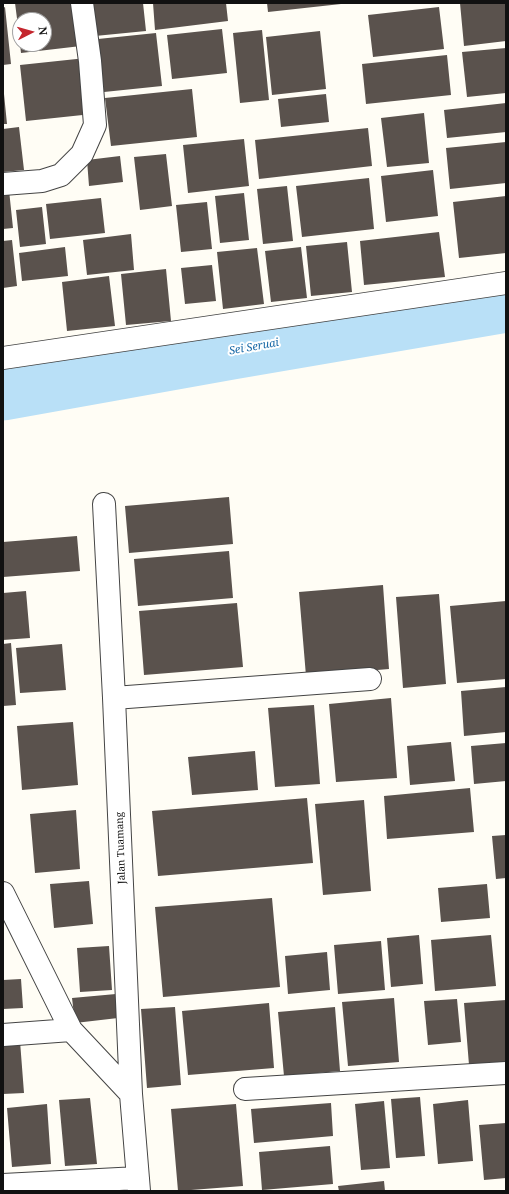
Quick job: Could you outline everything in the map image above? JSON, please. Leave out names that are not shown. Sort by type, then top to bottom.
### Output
[{"type":"street","points":[[3,184],[42,181],[61,174],[82,154],[95,125],[90,61],[82,3]]},
{"type":"street","points":[[3,358],[506,283]]},
{"type":"street","name":"Jalan Tuamang","points":[[104,504],[131,1094],[138,1184]]},
{"type":"street","points":[[114,698],[370,678]]},
{"type":"street","points":[[3,893],[71,1030],[131,1094]]},
{"type":"street","points":[[3,1035],[71,1030]]},
{"type":"street","points":[[245,1089],[506,1073]]},
{"type":"street","points":[[3,1185],[138,1184]]},
{"type":"building","points":[[15,3],[76,3],[81,46],[52,49],[52,12],[16,12]]},
{"type":"building","points":[[91,3],[143,3],[146,31],[95,36]]},
{"type":"building","points":[[153,3],[226,3],[228,21],[155,30]]},
{"type":"building","points":[[267,3],[341,3],[341,4],[268,12]]},
{"type":"building","points":[[460,3],[506,3],[506,41],[464,46]]},
{"type":"building","points":[[5,7],[11,64],[3,65],[3,8]]},
{"type":"building","points":[[439,7],[444,49],[373,57],[368,15]]},
{"type":"building","points":[[222,29],[227,73],[172,79],[167,35]]},
{"type":"building","points":[[262,30],[269,100],[240,103],[233,33]]},
{"type":"building","points":[[320,31],[326,89],[272,95],[266,37]]},
{"type":"building","points":[[156,33],[162,86],[104,92],[98,39]]},
{"type":"building","points":[[506,48],[506,93],[467,97],[462,52]]},
{"type":"building","points":[[447,55],[451,95],[366,104],[362,64]]},
{"type":"building","points":[[86,58],[92,114],[26,121],[20,65]]},
{"type":"building","points":[[192,89],[197,137],[111,146],[105,98]]},
{"type":"building","points":[[4,94],[7,124],[3,124]]},
{"type":"building","points":[[326,94],[329,122],[281,127],[278,99]]},
{"type":"building","points":[[506,103],[506,132],[447,138],[444,110]]},
{"type":"building","points":[[424,113],[429,163],[387,167],[381,118]]},
{"type":"building","points":[[19,127],[24,170],[3,172],[3,129]]},
{"type":"building","points":[[368,128],[372,166],[259,179],[255,140]]},
{"type":"building","points":[[244,139],[249,186],[188,193],[183,145]]},
{"type":"building","points":[[506,142],[506,183],[450,189],[446,148]]},
{"type":"building","points":[[166,154],[172,206],[140,210],[134,157]]},
{"type":"building","points":[[120,156],[123,182],[89,186],[87,160]]},
{"type":"building","points":[[433,170],[438,216],[386,222],[381,176]]},
{"type":"building","points":[[369,178],[374,229],[302,237],[296,186]]},
{"type":"building","points":[[287,186],[293,241],[263,244],[257,189]]},
{"type":"building","points":[[9,190],[13,228],[3,229],[3,191]]},
{"type":"building","points":[[244,193],[249,240],[220,243],[215,196]]},
{"type":"building","points":[[506,196],[506,253],[459,258],[453,202]]},
{"type":"building","points":[[101,198],[105,233],[50,239],[46,204]]},
{"type":"building","points":[[207,202],[212,249],[181,252],[176,205]]},
{"type":"building","points":[[42,207],[46,244],[20,247],[16,210]]},
{"type":"building","points":[[439,232],[445,277],[364,285],[360,241]]},
{"type":"building","points":[[131,234],[134,270],[87,275],[83,240]]},
{"type":"building","points":[[12,240],[17,286],[3,288],[3,241]]},
{"type":"building","points":[[347,242],[352,292],[311,296],[306,246]]},
{"type":"building","points":[[65,247],[68,276],[22,281],[19,253]]},
{"type":"building","points":[[301,247],[307,298],[271,302],[265,251]]},
{"type":"building","points":[[257,248],[264,304],[223,309],[217,252]]},
{"type":"building","points":[[212,265],[216,301],[185,304],[181,268]]},
{"type":"building","points":[[166,269],[171,321],[126,325],[121,274]]},
{"type":"building","points":[[109,276],[115,326],[67,331],[62,282]]},
{"type":"building","points":[[229,497],[233,544],[129,553],[125,506]]},
{"type":"building","points":[[77,536],[80,571],[3,577],[3,542]]},
{"type":"building","points":[[229,551],[233,598],[138,606],[134,559]]},
{"type":"building","points":[[383,585],[389,669],[306,676],[299,592]]},
{"type":"building","points":[[26,591],[30,638],[3,640],[3,593]]},
{"type":"building","points":[[439,594],[446,684],[403,688],[396,597]]},
{"type":"building","points":[[506,601],[506,679],[457,683],[450,606]]},
{"type":"building","points":[[237,603],[243,667],[144,675],[139,611]]},
{"type":"building","points":[[11,643],[16,705],[3,706],[3,644]]},
{"type":"building","points":[[62,644],[66,690],[20,693],[16,648]]},
{"type":"building","points":[[506,687],[506,732],[464,736],[461,691]]},
{"type":"building","points":[[391,698],[397,778],[336,782],[329,704]]},
{"type":"building","points":[[314,705],[320,784],[275,787],[268,708]]},
{"type":"building","points":[[73,722],[78,785],[22,790],[17,726]]},
{"type":"building","points":[[451,742],[455,781],[410,785],[407,746]]},
{"type":"building","points":[[506,743],[506,781],[474,784],[471,746]]},
{"type":"building","points":[[255,751],[258,790],[192,795],[188,757]]},
{"type":"building","points":[[470,788],[474,832],[387,839],[384,796]]},
{"type":"building","points":[[307,798],[313,863],[158,876],[152,811]]},
{"type":"building","points":[[364,800],[371,891],[323,895],[315,804]]},
{"type":"building","points":[[76,810],[80,869],[35,873],[30,814]]},
{"type":"building","points":[[506,835],[506,878],[496,879],[492,836]]},
{"type":"building","points":[[89,881],[93,924],[54,928],[50,884]]},
{"type":"building","points":[[487,884],[490,918],[441,922],[438,888]]},
{"type":"building","points":[[272,898],[280,987],[163,997],[155,907]]},
{"type":"building","points":[[419,935],[423,984],[391,987],[387,938]]},
{"type":"building","points":[[491,935],[496,986],[435,991],[431,940]]},
{"type":"building","points":[[381,941],[385,990],[338,994],[334,945]]},
{"type":"building","points":[[109,946],[112,990],[80,992],[77,948]]},
{"type":"building","points":[[327,952],[330,990],[288,994],[285,956]]},
{"type":"building","points":[[21,979],[23,1008],[3,1009],[3,980]]},
{"type":"building","points":[[116,994],[118,1018],[75,1023],[72,998]]},
{"type":"building","points":[[394,998],[399,1062],[348,1066],[342,1002]]},
{"type":"building","points":[[457,999],[461,1042],[428,1045],[424,1001]]},
{"type":"building","points":[[506,1000],[506,1062],[469,1065],[464,1003]]},
{"type":"building","points":[[269,1003],[274,1068],[188,1075],[182,1011]]},
{"type":"building","points":[[175,1007],[181,1085],[147,1088],[141,1009]]},
{"type":"building","points":[[335,1007],[340,1071],[284,1076],[278,1012]]},
{"type":"building","points":[[20,1041],[24,1093],[3,1094],[3,1042]]},
{"type":"building","points":[[420,1097],[425,1156],[396,1158],[391,1099]]},
{"type":"building","points":[[90,1098],[97,1164],[65,1166],[59,1100]]},
{"type":"building","points":[[468,1100],[473,1161],[438,1164],[433,1104]]},
{"type":"building","points":[[384,1101],[390,1168],[361,1170],[355,1104]]},
{"type":"building","points":[[331,1103],[333,1136],[254,1143],[251,1109]]},
{"type":"building","points":[[47,1104],[51,1164],[12,1167],[7,1108]]},
{"type":"building","points":[[236,1104],[243,1186],[178,1191],[171,1109]]},
{"type":"building","points":[[506,1123],[506,1178],[484,1180],[479,1125]]},
{"type":"building","points":[[330,1146],[333,1184],[262,1190],[259,1152]]},
{"type":"building","points":[[384,1181],[385,1191],[339,1191],[338,1186]]},
{"type":"waterway","name":"Sei Seruai","points":[[3,391],[506,303]]}]
